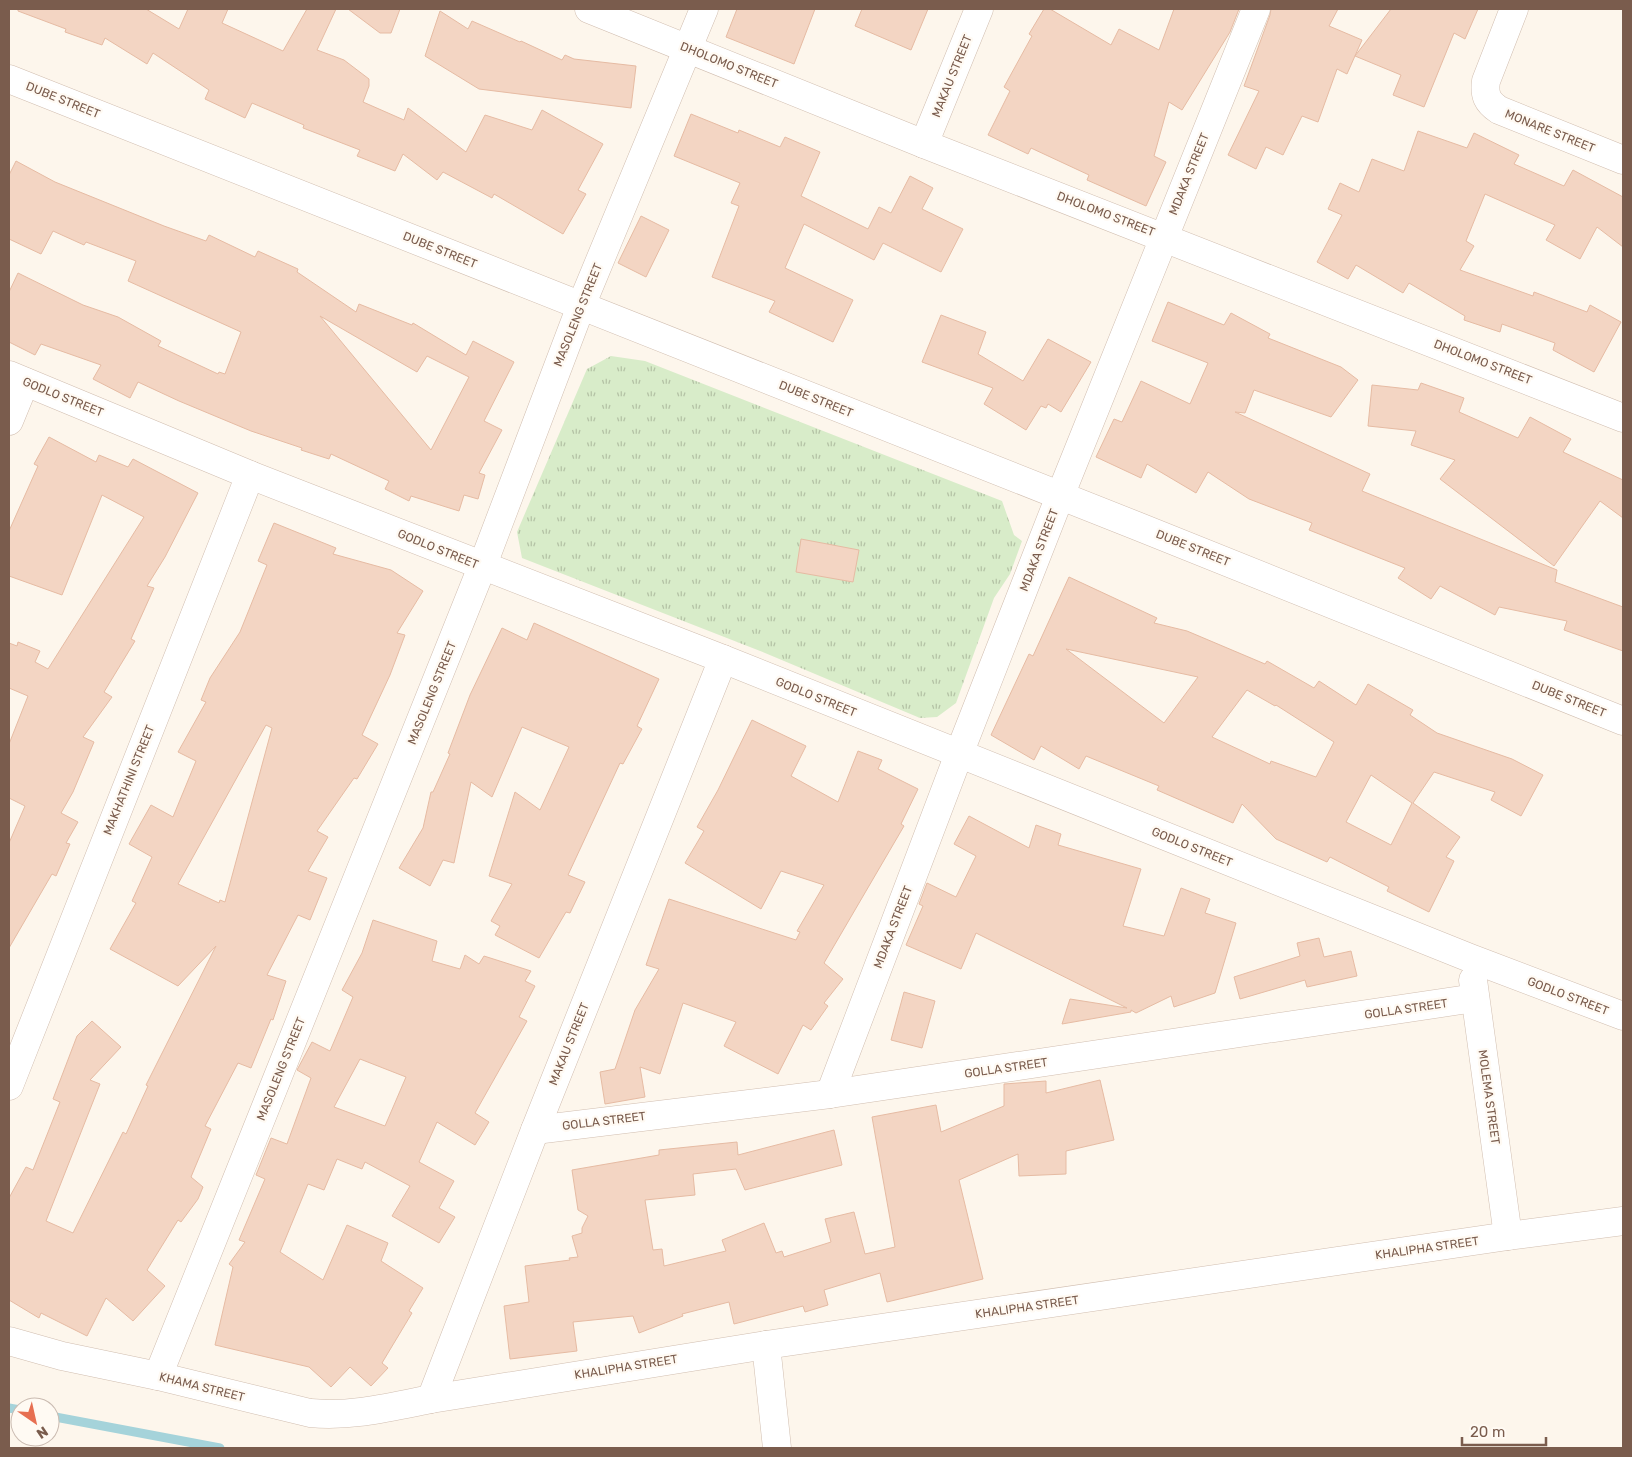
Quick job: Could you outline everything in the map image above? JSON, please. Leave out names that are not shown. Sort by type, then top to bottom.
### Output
[{"type":"street","name":"DHOLOMO STREET","points":[[589,9],[924,144],[1164,237],[1620,408]]},
{"type":"street","name":"MASOLENG STREET","points":[[158,1376],[482,566],[581,306],[704,9]]},
{"type":"street","name":"MAKAU STREET","points":[[924,144],[979,9]]},
{"type":"street","name":"MDAKA STREET","points":[[830,1094],[959,754],[1060,496],[1256,9]]},
{"type":"street","name":"MONARE STREET","points":[[1514,9],[1486,81],[1484,92],[1486,99],[1499,110],[1623,160]]},
{"type":"street","name":"DUBE STREET","points":[[9,79],[1623,720]]},
{"type":"street","name":"GODLO STREET","points":[[17,378],[250,474],[723,659],[1470,958],[1623,1016]]},
{"type":"street","points":[[9,421],[17,378]]},
{"type":"street","name":"MAKHATHINI STREET","points":[[9,1086],[250,474]]},
{"type":"street","name":"MAKAU STREET","points":[[431,1399],[535,1130],[723,659]]},
{"type":"street","name":"MOLEMA STREET","points":[[1470,958],[1508,1236]]},
{"type":"street","name":"GOLLA STREET","points":[[535,1130],[830,1094],[1475,998]]},
{"type":"street","name":"KHALIPHA STREET","points":[[431,1399],[766,1345],[1508,1236],[1623,1221]]},
{"type":"street","name":"KHAMA STREET","points":[[9,1341],[62,1356],[158,1376],[310,1413],[347,1413],[431,1399]]},
{"type":"street","points":[[766,1345],[776,1448]]},
{"type":"green space","points":[[611,356],[645,361],[1002,501],[1014,535],[1022,541],[1010,574],[994,598],[956,703],[937,717],[920,718],[765,653],[522,558],[517,532],[587,369]]},
{"type":"building","points":[[18,9],[146,9],[179,29],[188,9],[228,9],[222,23],[283,51],[307,9],[336,9],[317,50],[344,60],[369,79],[369,86],[363,102],[404,120],[408,108],[466,152],[485,115],[532,130],[542,110],[603,144],[578,190],[586,194],[563,234],[494,194],[492,198],[443,172],[437,180],[403,154],[395,171],[357,156],[360,150],[303,128],[304,125],[252,103],[245,118],[205,99],[209,90],[153,53],[147,64],[105,38],[102,45],[65,32],[66,29],[18,11]]},
{"type":"building","points":[[348,9],[400,9],[391,33],[380,33]]},
{"type":"building","points":[[737,9],[815,9],[794,64],[726,37]]},
{"type":"building","points":[[862,9],[928,9],[911,50],[855,26]]},
{"type":"building","points":[[1044,9],[1050,9],[1111,45],[1119,29],[1159,50],[1174,9],[1239,9],[1230,32],[1182,110],[1169,102],[1154,156],[1166,162],[1146,206],[1087,180],[1089,175],[1031,148],[1028,154],[988,135],[1010,91],[1004,87],[1032,36],[1029,34]]},
{"type":"building","points":[[1271,9],[1338,9],[1329,26],[1362,40],[1347,74],[1337,69],[1318,122],[1302,116],[1283,155],[1266,147],[1256,169],[1228,155],[1259,91],[1244,86]]},
{"type":"building","points":[[1391,9],[1478,9],[1465,39],[1454,33],[1424,107],[1393,95],[1401,75],[1355,56]]},
{"type":"building","points":[[440,11],[468,29],[472,21],[562,60],[565,55],[574,59],[636,66],[631,108],[479,89],[425,56]]},
{"type":"building","points":[[691,114],[738,133],[739,130],[780,147],[785,137],[820,152],[801,196],[868,229],[879,207],[891,213],[910,176],[933,188],[922,209],[963,229],[941,272],[883,243],[874,260],[804,224],[785,268],[853,300],[833,342],[769,312],[775,301],[712,277],[739,206],[731,203],[740,183],[674,156]]},
{"type":"building","points":[[1418,131],[1467,148],[1474,133],[1519,155],[1514,164],[1564,186],[1573,170],[1623,197],[1623,247],[1597,227],[1580,259],[1546,240],[1555,225],[1485,194],[1466,241],[1474,246],[1460,270],[1533,296],[1534,292],[1587,312],[1590,305],[1621,322],[1594,372],[1553,350],[1555,343],[1502,324],[1500,332],[1464,320],[1465,316],[1409,283],[1403,293],[1356,265],[1348,279],[1317,262],[1342,215],[1328,209],[1340,183],[1359,192],[1372,159],[1404,171]]},
{"type":"building","points":[[16,161],[55,182],[164,226],[206,241],[209,235],[255,257],[258,251],[298,269],[297,272],[356,312],[359,304],[412,325],[413,323],[466,355],[473,341],[514,362],[484,421],[502,430],[479,473],[485,475],[478,499],[464,495],[459,511],[411,496],[409,501],[385,489],[389,481],[331,454],[329,459],[301,450],[302,448],[251,431],[138,382],[130,398],[93,379],[101,365],[41,344],[35,355],[9,342],[9,292],[18,273],[83,305],[118,317],[161,341],[158,346],[218,374],[219,372],[225,374],[241,332],[128,281],[136,261],[86,242],[84,245],[53,231],[41,254],[9,239],[9,175]],"holes":[[[320,316],[417,372],[427,356],[469,377],[431,450]]]},
{"type":"building","points":[[641,216],[669,230],[646,277],[618,263]]},
{"type":"building","points":[[1168,302],[1224,325],[1231,313],[1270,334],[1268,338],[1341,367],[1358,380],[1331,417],[1254,390],[1245,413],[1235,412],[1370,474],[1362,491],[1557,570],[1555,582],[1623,607],[1623,651],[1564,630],[1567,621],[1499,607],[1495,615],[1440,586],[1431,599],[1398,578],[1405,568],[1309,530],[1312,523],[1249,499],[1208,472],[1196,493],[1147,464],[1141,478],[1096,457],[1114,419],[1122,422],[1141,381],[1190,404],[1208,363],[1152,341]]},
{"type":"building","points":[[941,315],[986,332],[978,354],[1023,381],[1048,339],[1091,362],[1061,412],[1048,404],[1046,408],[1041,406],[1026,430],[984,404],[993,388],[922,362]]},
{"type":"building","points":[[1421,383],[1464,398],[1459,412],[1518,438],[1530,417],[1571,439],[1563,452],[1623,480],[1623,518],[1600,501],[1554,566],[1440,479],[1455,460],[1411,445],[1416,431],[1368,426],[1372,385],[1418,390]]},
{"type":"building","points":[[49,437],[96,462],[99,455],[128,467],[133,459],[198,493],[165,557],[147,586],[154,588],[131,639],[135,641],[104,692],[112,697],[83,737],[94,742],[73,792],[61,813],[78,822],[66,843],[70,844],[56,876],[52,874],[9,948],[9,843],[25,806],[9,798],[9,744],[28,696],[9,688],[9,643],[17,646],[18,642],[40,651],[35,662],[48,669],[144,517],[102,495],[62,595],[9,576],[9,531],[38,466],[34,464]]},
{"type":"building","points":[[274,523],[336,548],[333,554],[391,570],[423,591],[397,633],[405,635],[390,675],[362,735],[378,744],[357,779],[354,778],[317,831],[328,837],[308,871],[327,878],[310,920],[298,915],[267,975],[286,981],[273,1020],[271,1019],[251,1068],[238,1063],[205,1126],[211,1129],[191,1177],[203,1187],[198,1199],[181,1222],[178,1220],[147,1270],[165,1286],[133,1321],[106,1298],[87,1336],[41,1313],[39,1318],[9,1300],[9,1198],[26,1167],[33,1170],[60,1102],[53,1099],[77,1036],[92,1021],[121,1047],[90,1080],[100,1084],[46,1221],[73,1233],[123,1132],[126,1134],[148,1086],[146,1085],[216,946],[178,986],[110,949],[136,903],[132,901],[152,857],[129,844],[151,805],[173,817],[196,761],[178,752],[206,702],[201,700],[210,678],[240,632],[267,565],[258,561]],"holes":[[[266,725],[272,728],[225,902],[220,900],[219,903],[178,884]]]},
{"type":"building","points":[[801,539],[859,550],[853,582],[796,572]]},
{"type":"building","points":[[1069,577],[1157,618],[1154,623],[1187,631],[1265,664],[1267,661],[1314,688],[1319,681],[1356,705],[1368,684],[1413,710],[1410,715],[1437,733],[1512,759],[1543,775],[1521,816],[1491,800],[1495,792],[1434,772],[1413,803],[1460,837],[1446,857],[1454,861],[1429,912],[1387,891],[1389,887],[1330,857],[1327,862],[1276,839],[1242,804],[1233,823],[1157,790],[1159,786],[1086,756],[1079,769],[1041,746],[1034,760],[991,735],[1029,654],[1033,656]],"holes":[[[1066,649],[1198,677],[1164,723]],[[1247,690],[1276,705],[1334,742],[1316,777],[1271,761],[1270,764],[1212,737]],[[1371,775],[1412,803],[1391,845],[1346,822]]]},
{"type":"building","points":[[534,623],[659,679],[637,726],[642,729],[623,764],[620,763],[568,875],[585,882],[570,913],[566,912],[539,958],[495,935],[500,926],[491,921],[512,884],[489,876],[515,792],[540,810],[569,747],[522,727],[492,797],[471,782],[454,863],[443,860],[430,886],[399,868],[423,828],[431,792],[433,792],[450,754],[448,753],[470,695],[502,628],[527,640]]},
{"type":"building","points":[[752,720],[806,746],[791,776],[838,802],[858,751],[882,760],[878,769],[918,789],[901,824],[904,826],[824,963],[843,979],[824,1003],[828,1006],[811,1030],[803,1025],[778,1074],[724,1046],[736,1022],[683,1003],[660,1074],[640,1067],[645,1097],[605,1104],[600,1072],[615,1069],[635,1010],[659,969],[646,965],[669,899],[796,940],[800,932],[797,931],[824,885],[781,871],[761,909],[685,863],[704,831],[697,827],[718,790]]},
{"type":"building","points":[[969,816],[1029,848],[1036,825],[1061,834],[1058,845],[1141,869],[1123,926],[1164,936],[1181,888],[1210,899],[1205,913],[1236,923],[1215,993],[1174,1007],[1171,996],[1136,1013],[1131,1010],[1131,1012],[1062,1024],[1070,999],[1127,1008],[976,933],[961,969],[906,945],[923,906],[919,904],[927,883],[956,897],[976,856],[954,844]]},
{"type":"building","points":[[373,920],[437,941],[432,961],[460,969],[465,955],[479,964],[484,956],[531,971],[525,981],[535,986],[519,1017],[527,1021],[475,1113],[489,1122],[475,1145],[437,1122],[419,1162],[454,1181],[439,1208],[455,1217],[439,1243],[392,1216],[410,1186],[365,1162],[362,1169],[337,1159],[324,1190],[308,1184],[280,1252],[323,1280],[347,1225],[388,1243],[381,1261],[423,1288],[409,1311],[412,1313],[382,1363],[388,1368],[371,1386],[350,1367],[331,1387],[309,1367],[215,1345],[233,1267],[229,1264],[245,1242],[239,1240],[265,1179],[256,1175],[271,1138],[287,1144],[311,1078],[297,1070],[312,1042],[330,1051],[353,997],[342,990],[362,953]],"holes":[[[360,1059],[406,1077],[385,1126],[334,1107]]]},
{"type":"building","points":[[1319,938],[1324,957],[1351,951],[1357,976],[1307,987],[1305,980],[1240,999],[1234,977],[1300,956],[1297,943]]},
{"type":"building","points":[[904,992],[935,1001],[922,1048],[891,1040]]},
{"type":"building","points":[[1100,1080],[1114,1140],[1066,1151],[1066,1174],[1019,1176],[1018,1154],[959,1180],[983,1279],[887,1302],[880,1273],[824,1290],[828,1305],[805,1312],[803,1306],[734,1324],[729,1302],[682,1314],[683,1316],[639,1333],[633,1316],[573,1322],[577,1351],[510,1359],[504,1306],[529,1302],[525,1266],[570,1260],[569,1258],[578,1257],[572,1236],[582,1233],[582,1228],[588,1216],[578,1210],[572,1170],[659,1155],[659,1150],[737,1142],[738,1155],[834,1130],[842,1165],[745,1190],[736,1169],[693,1174],[695,1195],[645,1200],[653,1250],[662,1249],[664,1266],[726,1251],[722,1240],[764,1223],[776,1253],[782,1251],[784,1257],[831,1242],[825,1219],[854,1212],[865,1254],[895,1247],[872,1117],[936,1105],[941,1132],[1004,1106],[1004,1084],[1046,1081],[1046,1093]]},
{"type":"waterway","points":[[60,1418],[220,1448]]}]
